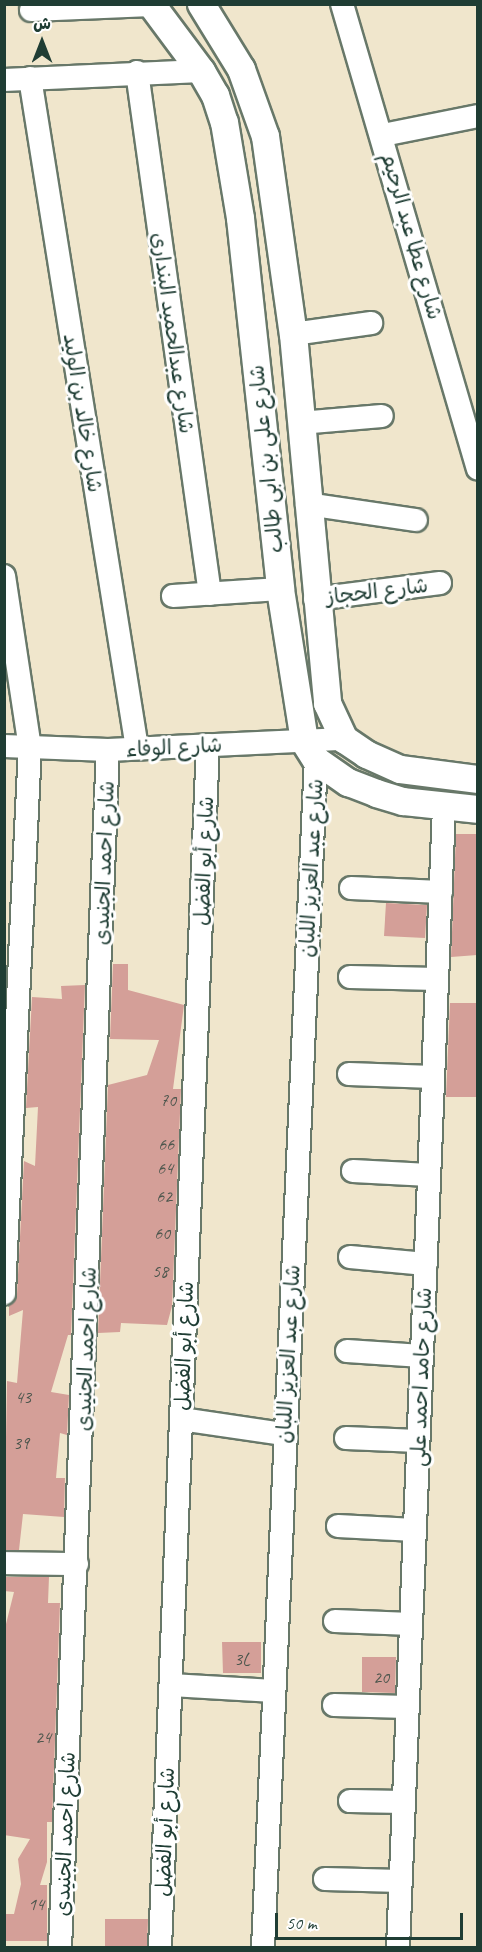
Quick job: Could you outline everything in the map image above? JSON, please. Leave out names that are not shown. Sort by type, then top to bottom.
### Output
[{"type":"street","name":"شارع على بن ابى طالب","points":[[201,4],[241,69],[265,136],[293,334],[315,598],[327,703],[344,739]]},
{"type":"street","name":"شارع عطا عبد الرحيم","points":[[342,4],[471,423],[477,468]]},
{"type":"street","name":"شارع على بن ابى طالب","points":[[151,5],[201,71],[215,94],[230,150],[280,589],[310,750]]},
{"type":"street","points":[[31,10],[151,5]]},
{"type":"street","points":[[4,80],[136,72],[201,71]]},
{"type":"street","name":"شارع عبدالحميد البندارى","points":[[136,72],[210,594]]},
{"type":"street","name":"شارع خالد بن الوليد","points":[[30,78],[137,748]]},
{"type":"street","points":[[383,135],[477,116]]},
{"type":"street","points":[[293,334],[371,323]]},
{"type":"street","points":[[300,423],[382,416]]},
{"type":"street","points":[[307,504],[417,520]]},
{"type":"street","points":[[4,576],[30,747],[4,1293]]},
{"type":"street","name":"شارع الحجاز","points":[[315,598],[440,583]]},
{"type":"street","points":[[173,596],[280,589]]},
{"type":"street","points":[[344,739],[400,769],[477,779]]},
{"type":"street","name":"شارع الوفاء","points":[[4,746],[108,750],[208,745],[310,750],[344,739]]},
{"type":"street","name":"شارع أبو الفضل","points":[[160,1947],[208,745]]},
{"type":"street","name":"شارع احمد الجنيدى","points":[[60,1947],[108,750]]},
{"type":"street","points":[[310,750],[348,782],[376,793],[444,806],[477,809]]},
{"type":"street","name":"شارع عبد العزيز اللبان","points":[[263,1947],[310,750]]},
{"type":"street","name":"شارع حامد احمد على","points":[[398,1947],[444,806]]},
{"type":"street","points":[[351,888],[441,892]]},
{"type":"street","points":[[351,977],[437,979]]},
{"type":"street","points":[[349,1074],[433,1077]]},
{"type":"street","points":[[353,1171],[429,1175]]},
{"type":"street","points":[[351,1257],[426,1264]]},
{"type":"street","points":[[347,1351],[422,1356]]},
{"type":"street","points":[[181,1419],[284,1434]]},
{"type":"street","points":[[346,1438],[418,1441]]},
{"type":"street","points":[[338,1526],[415,1530]]},
{"type":"street","points":[[4,1563],[77,1564]]},
{"type":"street","points":[[335,1621],[411,1624]]},
{"type":"street","points":[[171,1685],[274,1691]]},
{"type":"street","points":[[334,1705],[407,1707]]},
{"type":"street","points":[[350,1801],[404,1802]]},
{"type":"street","points":[[326,1879],[400,1881]]},
{"type":"building","points":[[456,834],[477,834],[477,955],[451,957]]},
{"type":"building","points":[[386,903],[427,905],[425,938],[384,936]]},
{"type":"building","points":[[113,964],[128,964],[128,990],[184,1005],[173,1089],[181,1089],[172,1306],[167,1325],[121,1323],[120,1332],[98,1333],[108,1085],[147,1075],[159,1040],[110,1039]]},
{"type":"building","points":[[85,985],[71,1335],[68,1335],[51,1392],[69,1395],[67,1435],[60,1433],[56,1478],[65,1478],[64,1517],[23,1514],[19,1550],[4,1550],[7,1381],[17,1383],[23,1310],[9,1316],[9,1305],[17,1294],[24,1161],[35,1166],[38,1107],[26,1108],[32,997],[62,999],[61,986]]},
{"type":"building","points":[[450,1003],[477,1003],[477,1097],[446,1097]]},
{"type":"building","points":[[4,1577],[49,1577],[48,1603],[60,1603],[52,1822],[47,1822],[47,1862],[40,1885],[47,1885],[47,1941],[4,1941],[4,1914],[14,1914],[21,1884],[18,1859],[30,1839],[4,1835],[4,1632],[14,1592],[4,1591]]},
{"type":"building","points":[[222,1642],[261,1642],[261,1673],[223,1673]]},
{"type":"building","points":[[362,1657],[396,1657],[395,1693],[362,1692]]},
{"type":"building","points":[[105,1919],[148,1919],[147,1947],[105,1947]]}]
